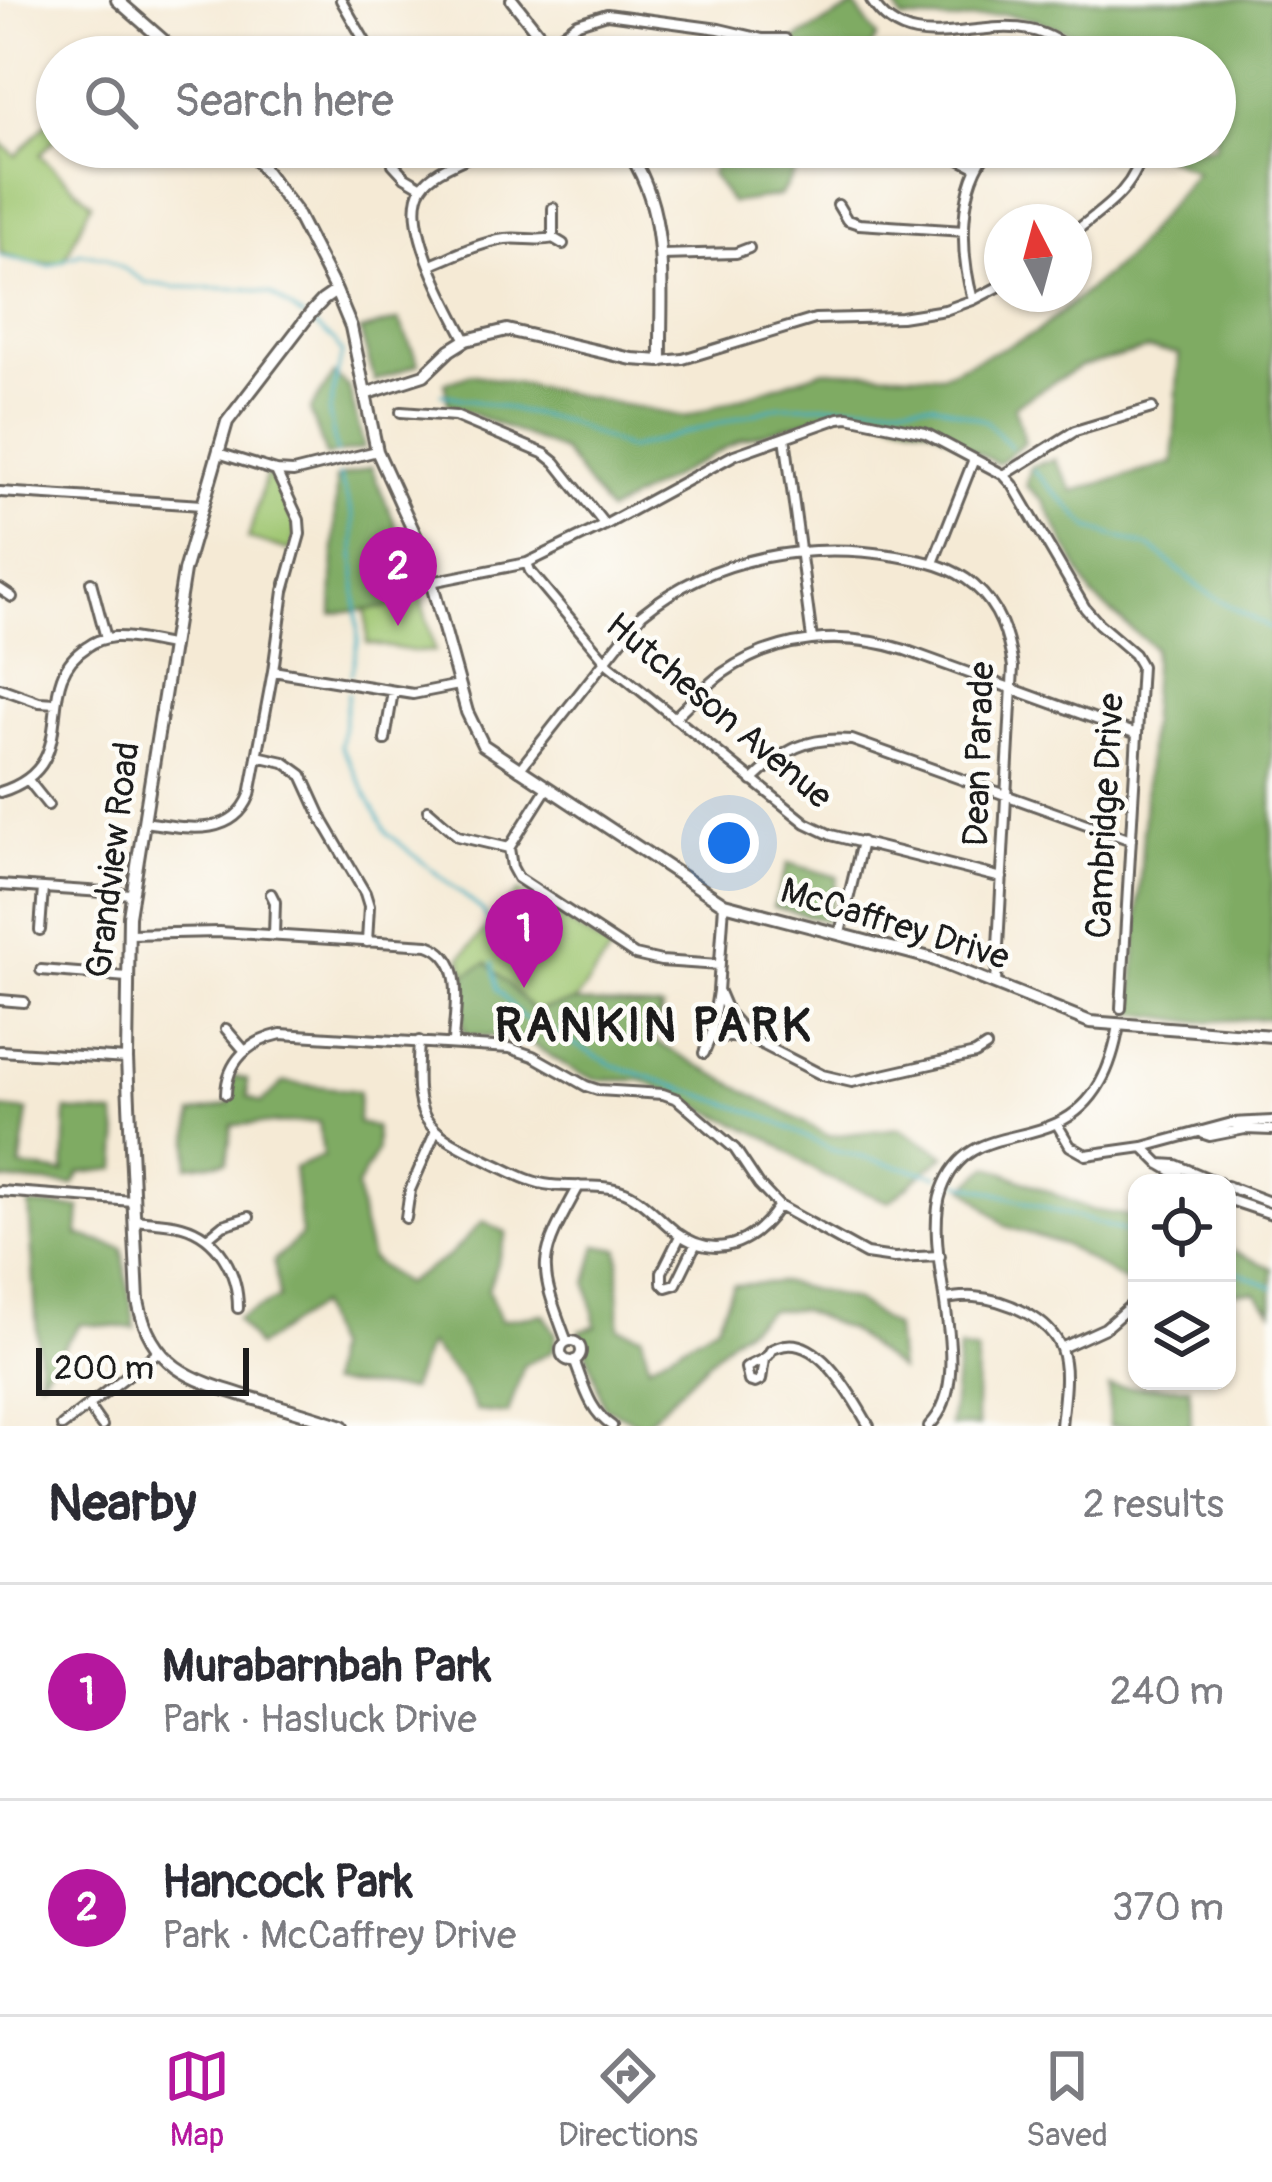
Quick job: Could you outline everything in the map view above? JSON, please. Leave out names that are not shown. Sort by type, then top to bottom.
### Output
[{"type":"street","points":[[118,0],[158,36]]},
{"type":"street","points":[[341,0],[362,36]]},
{"type":"street","points":[[512,0],[541,36]]},
{"type":"street","points":[[871,0],[889,21],[908,32],[1004,27],[1048,36]]},
{"type":"street","points":[[560,36],[594,16],[622,10],[748,36]]},
{"type":"street","name":"McCaffrey Drive","points":[[263,168],[295,211],[351,328],[377,451],[423,552],[459,685],[483,745],[724,904],[930,958],[1090,1022],[1272,1036]]},
{"type":"street","points":[[397,168],[422,187]]},
{"type":"street","points":[[448,168],[422,187],[415,216],[443,297],[466,340]]},
{"type":"street","points":[[639,168],[658,220],[661,361]]},
{"type":"street","points":[[973,300],[964,266],[964,231],[976,168]]},
{"type":"street","points":[[1092,217],[1123,192],[1138,168]]},
{"type":"street","points":[[838,205],[847,220],[859,224],[964,231]]},
{"type":"street","points":[[553,208],[553,238]]},
{"type":"street","points":[[431,265],[510,238],[553,238],[563,244]]},
{"type":"street","points":[[659,255],[736,253],[748,248]]},
{"type":"street","name":"Grandview Road","points":[[159,1351],[140,1311],[127,977],[132,894],[171,645],[184,571],[227,422],[310,314],[336,291]]},
{"type":"street","points":[[365,394],[424,375],[466,340],[507,330],[632,359],[661,361],[683,359],[815,319],[925,314],[984,294]]},
{"type":"street","points":[[1004,475],[1075,431],[1152,408]]},
{"type":"street","points":[[401,412],[455,416],[545,454],[605,525]]},
{"type":"street","name":"Cambridge Drive","points":[[527,563],[734,455],[848,417],[925,433],[1004,475],[1092,617],[1141,666],[1121,1008]]},
{"type":"street","points":[[785,436],[812,639]]},
{"type":"street","points":[[217,453],[292,472],[377,451]]},
{"type":"street","points":[[933,563],[974,459]]},
{"type":"street","points":[[144,822],[197,830],[225,822],[246,806],[284,591],[300,534],[299,520],[276,471]]},
{"type":"street","points":[[0,492],[202,506]]},
{"type":"street","name":"Dean Parade","points":[[519,770],[642,614],[687,584],[761,557],[801,551],[857,551],[933,563],[971,582],[996,610],[1009,642],[1012,690],[996,985]]},
{"type":"street","points":[[431,582],[527,563]]},
{"type":"street","name":"Hutcheson Avenue","points":[[527,563],[604,660],[817,830],[1002,878]]},
{"type":"street","points":[[91,582],[106,638]]},
{"type":"street","points":[[3,587],[12,597]]},
{"type":"street","points":[[0,792],[28,780],[44,762],[55,731],[60,680],[71,660],[106,638],[171,645]]},
{"type":"street","points":[[674,718],[722,674],[767,650],[812,639],[858,639],[890,645],[1137,734]]},
{"type":"street","points":[[273,671],[392,692],[419,694],[459,685]]},
{"type":"street","points":[[0,688],[38,702],[56,703]]},
{"type":"street","points":[[385,740],[392,692]]},
{"type":"street","points":[[752,782],[774,759],[793,748],[840,739],[865,743],[1131,840]]},
{"type":"street","points":[[257,756],[284,762],[302,775],[365,893],[367,942]]},
{"type":"street","points":[[28,780],[48,806]]},
{"type":"street","points":[[547,788],[509,848],[518,878],[635,955],[719,964]]},
{"type":"street","points":[[428,810],[458,836],[509,848]]},
{"type":"street","points":[[840,933],[862,842]]},
{"type":"street","points":[[0,886],[132,894]]},
{"type":"street","points":[[40,930],[43,888]]},
{"type":"street","points":[[271,894],[274,935]]},
{"type":"street","points":[[704,1053],[718,991],[724,904]]},
{"type":"street","points":[[128,934],[219,932],[440,949],[448,956],[455,982],[453,1044]]},
{"type":"street","points":[[41,970],[127,977]]},
{"type":"street","points":[[718,991],[728,1013],[750,1038],[822,1076],[852,1082],[975,1054],[986,1047]]},
{"type":"street","points":[[0,1000],[24,1002]]},
{"type":"street","points":[[929,1426],[943,1411],[947,1394],[949,1350],[938,1206],[946,1180],[958,1163],[987,1144],[1057,1124],[1085,1103],[1104,1078],[1119,1025]]},
{"type":"street","points":[[226,1029],[244,1050]]},
{"type":"street","points":[[226,1094],[230,1070],[244,1050],[280,1034],[510,1048],[598,1090],[677,1099],[735,1149],[779,1206],[866,1253],[895,1258],[940,1256]]},
{"type":"street","points":[[711,1036],[750,1038]]},
{"type":"street","points":[[419,1042],[417,1094],[435,1133],[527,1179],[625,1192],[680,1236],[719,1247],[754,1235],[779,1206]]},
{"type":"street","points":[[0,1051],[127,1059]]},
{"type":"street","points":[[1057,1124],[1070,1146],[1082,1154],[1096,1154],[1143,1147],[1232,1123],[1272,1121]]},
{"type":"street","points":[[1203,1133],[1272,1130]]},
{"type":"street","points":[[406,1218],[410,1190],[435,1133]]},
{"type":"street","points":[[1143,1147],[1177,1174]]},
{"type":"street","points":[[1160,1164],[1198,1174]]},
{"type":"street","points":[[579,1186],[550,1241],[546,1287],[567,1342],[561,1353],[574,1360],[591,1406],[612,1426]]},
{"type":"street","points":[[1236,1189],[1272,1203]]},
{"type":"street","points":[[0,1191],[133,1201]]},
{"type":"street","points":[[1236,1202],[1272,1214]]},
{"type":"street","points":[[207,1238],[249,1217]]},
{"type":"street","points":[[133,1220],[181,1226],[207,1238],[230,1268],[238,1308]]},
{"type":"street","points":[[680,1236],[662,1272],[667,1287],[676,1284],[696,1243]]},
{"type":"street","points":[[945,1299],[979,1297],[1042,1324],[1060,1348],[1064,1375],[1061,1426]]},
{"type":"street","points":[[1060,1348],[1105,1328],[1128,1308]]},
{"type":"street","points":[[764,1359],[783,1345],[812,1351],[837,1376],[868,1426]]},
{"type":"street","points":[[62,1426],[159,1351],[179,1372],[199,1382],[343,1426]]},
{"type":"street","points":[[88,1406],[102,1426]]},
{"type":"green space","points":[[892,0],[1272,0],[1272,1018],[1196,1022],[1132,1013],[1154,648],[1092,596],[1043,500],[1026,486],[1031,466],[1055,459],[1073,491],[1173,463],[1179,354],[1148,349],[1079,367],[1014,406],[1025,442],[998,464],[932,428],[846,409],[740,440],[608,512],[563,451],[448,404],[445,383],[471,374],[685,417],[824,370],[941,375],[1036,333],[1061,312],[1092,312],[1092,286],[1125,259],[1196,172],[1188,168],[1236,168],[1236,36],[1078,36],[1003,14],[958,21],[902,19]]},
{"type":"green space","points":[[855,6],[876,36],[801,36]]},
{"type":"green space","points":[[36,135],[36,168],[54,168],[91,203],[65,260],[24,261],[0,252],[0,142],[16,156]]},
{"type":"green space","points":[[713,168],[797,168],[780,196],[731,203],[711,174]]},
{"type":"green space","points":[[399,320],[419,364],[375,381],[360,331]]},
{"type":"green space","points":[[334,374],[349,388],[364,448],[326,456],[310,410]]},
{"type":"green space","points":[[371,467],[424,592],[388,607],[332,614],[336,478]]},
{"type":"green space","points":[[266,475],[297,526],[292,551],[248,539]]},
{"type":"green space","points":[[420,594],[435,651],[367,643],[366,609],[388,607]]},
{"type":"green space","points":[[788,863],[838,877],[827,921],[773,907]]},
{"type":"green space","points":[[519,891],[611,951],[575,1002],[663,1009],[642,1080],[600,1080],[578,1073],[530,1043],[463,1031],[466,974],[461,957]]},
{"type":"green space","points":[[487,963],[534,1011],[573,1002],[660,1008],[654,1041],[829,1136],[900,1128],[945,1155],[889,1202],[823,1176],[770,1139],[641,1080],[600,1080],[578,1073],[530,1043],[468,1034],[463,1026],[466,974]]},
{"type":"green space","points":[[233,1076],[247,1079],[248,1097],[261,1103],[284,1082],[359,1091],[358,1123],[375,1127],[377,1150],[357,1187],[363,1225],[371,1259],[404,1284],[449,1256],[483,1221],[507,1233],[488,1290],[501,1320],[544,1314],[556,1335],[553,1351],[524,1365],[508,1414],[476,1411],[461,1381],[428,1344],[410,1390],[328,1384],[332,1347],[318,1305],[257,1347],[236,1319],[279,1298],[274,1261],[301,1235],[294,1168],[323,1156],[319,1122],[232,1125],[227,1162],[188,1166],[192,1114],[229,1104]]},
{"type":"green space","points":[[0,1108],[28,1111],[20,1167],[64,1173],[66,1110],[115,1115],[117,1169],[80,1173],[73,1185],[0,1180]]},
{"type":"green space","points":[[989,1166],[1091,1210],[1128,1216],[1128,1282],[1064,1245],[1005,1226],[965,1187]]},
{"type":"green space","points":[[29,1205],[80,1208],[78,1235],[122,1248],[135,1328],[80,1324],[40,1379]]},
{"type":"green space","points":[[597,1245],[619,1249],[619,1328],[642,1335],[649,1365],[717,1324],[733,1285],[781,1282],[854,1300],[895,1328],[899,1370],[849,1330],[801,1310],[770,1310],[730,1340],[644,1425],[604,1407],[580,1330],[596,1326],[587,1283]]},
{"type":"green space","points":[[1236,1252],[1272,1268],[1272,1311],[1255,1292],[1236,1292]]},
{"type":"green space","points":[[959,1348],[977,1352],[979,1426],[950,1426]]},
{"type":"green space","points":[[1109,1387],[1190,1390],[1191,1426],[1109,1426]]},
{"type":"waterway","points":[[0,256],[49,266],[81,253],[105,257],[147,283],[271,294],[303,317]]},
{"type":"waterway","points":[[311,323],[334,340],[342,353],[329,413],[337,454]]},
{"type":"waterway","points":[[441,394],[565,421],[628,449],[780,406],[933,403],[986,421],[1011,447]]},
{"type":"waterway","points":[[1033,470],[1090,528],[1152,548],[1201,589],[1272,630]]},
{"type":"waterway","points":[[339,475],[353,517],[358,642],[351,675]]},
{"type":"waterway","points":[[348,693],[341,746],[387,833],[483,911],[488,938]]},
{"type":"waterway","points":[[493,963],[497,989],[521,1016],[613,1065],[764,1116],[832,1150],[938,1176]]},
{"type":"waterway","points":[[958,1182],[1128,1232]]},
{"type":"waterway","points":[[1236,1271],[1272,1287]]},
{"type":"place","name":"Hancock Park","points":[[398,626]]},
{"type":"place","name":"Murabarnbah Park","points":[[524,988]]},
{"type":"district","name":"RANKIN PARK","points":[[654,1026]]}]
